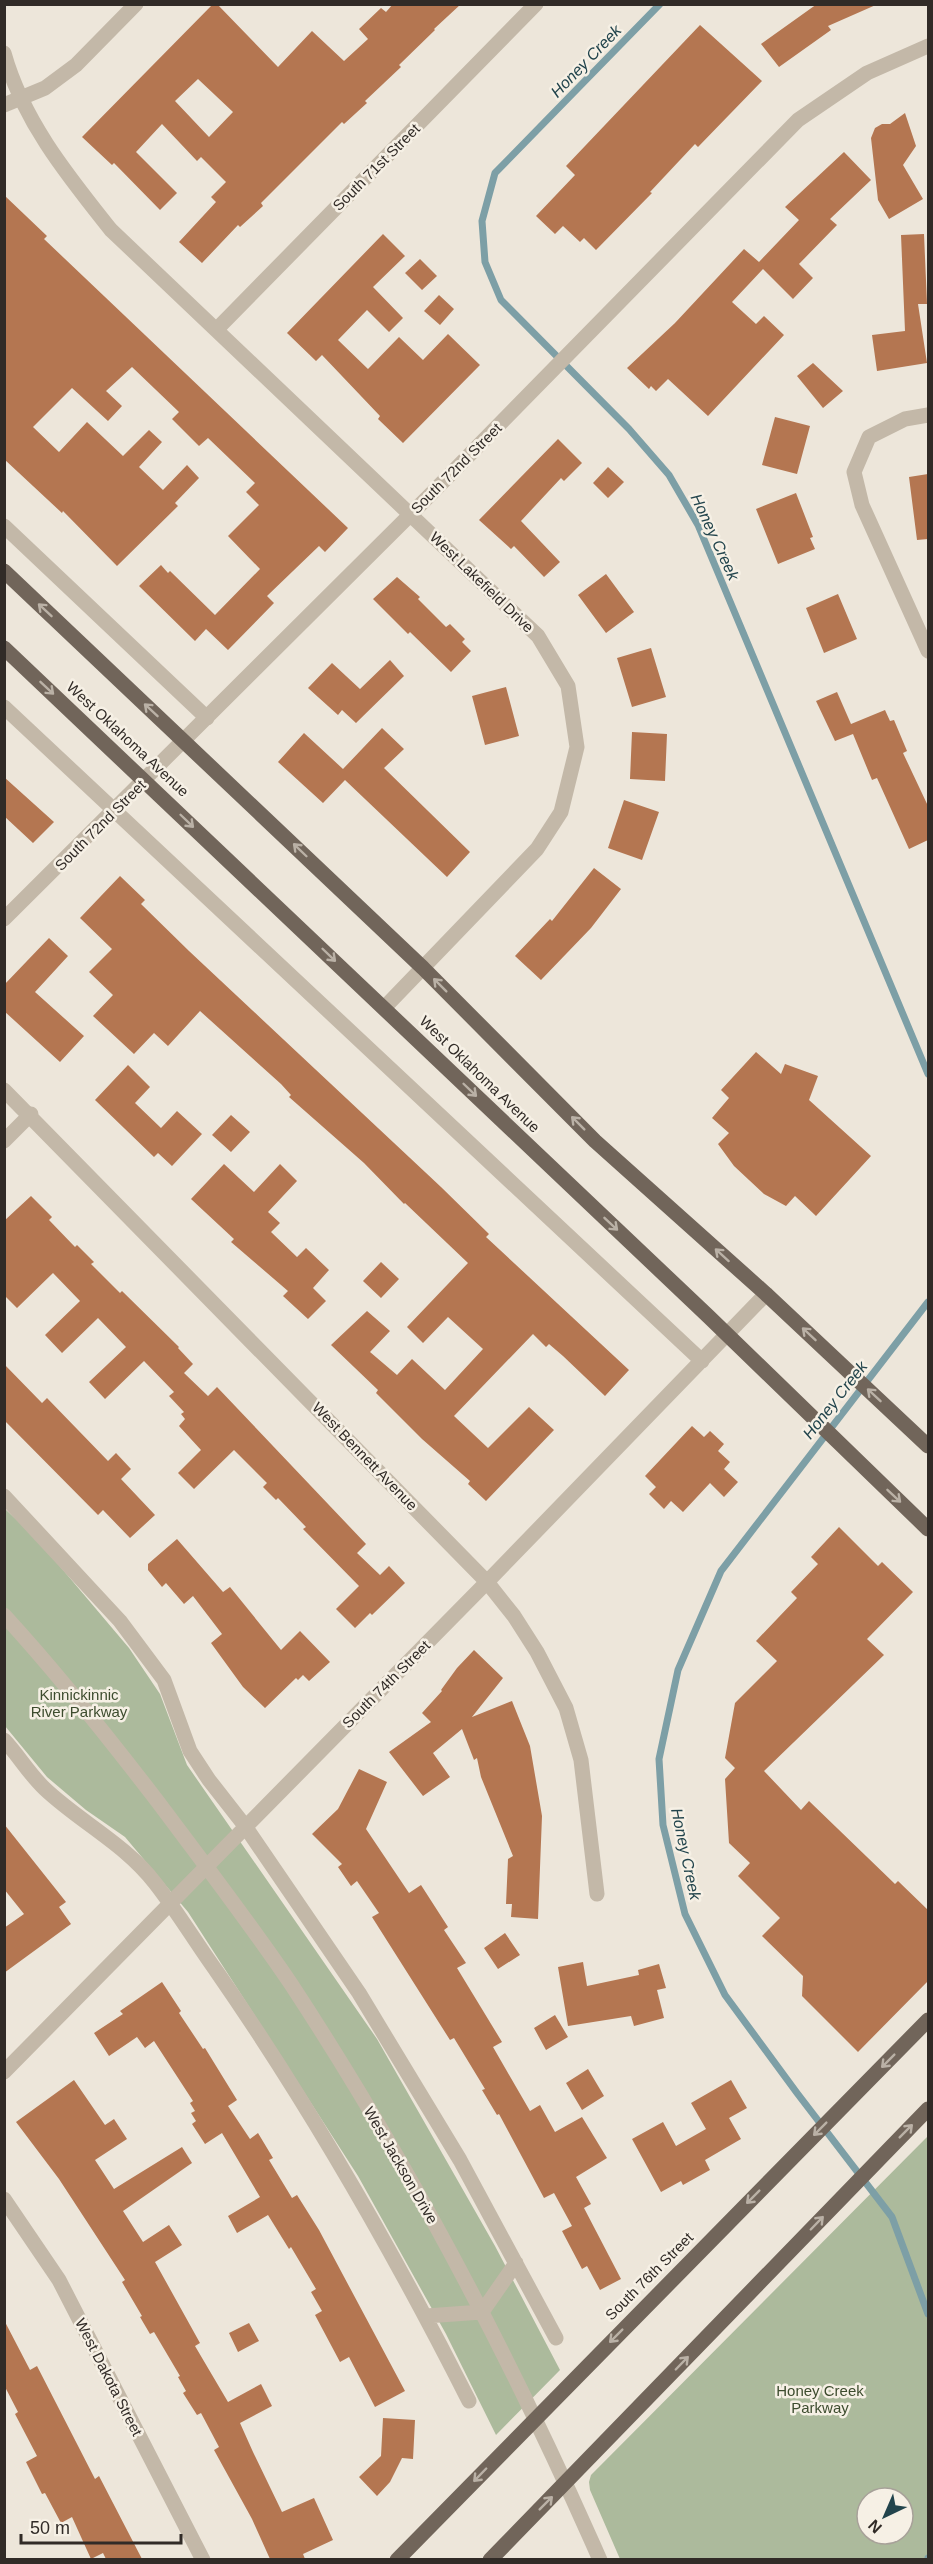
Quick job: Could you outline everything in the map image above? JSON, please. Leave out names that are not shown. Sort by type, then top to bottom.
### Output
[{"type":"main road","points":[[4,572],[423,968],[595,1141],[766,1294],[928,1446]]},
{"type":"main road","name":"West Oklahoma Avenue","points":[[4,648],[728,1334],[928,1529]]},
{"type":"main road","name":"South 76th Street","points":[[397,2559],[928,2020]]},
{"type":"main road","points":[[490,2559],[928,2109]]},
{"type":"street","points":[[4,105],[45,88],[76,65],[136,4]]},
{"type":"street","name":"South 71st Street","points":[[217,329],[536,4]]},
{"type":"street","name":"South 72nd Street","points":[[4,920],[411,513],[798,120],[867,73],[928,46]]},
{"type":"street","name":"West Lakefield Drive","points":[[4,53],[21,97],[57,163],[111,230],[538,636],[567,686],[577,747],[561,812],[537,849],[384,1008]]},
{"type":"street","points":[[928,415],[905,419],[869,437],[854,472],[862,505],[928,651]]},
{"type":"street","points":[[4,526],[207,718]]},
{"type":"street","points":[[4,707],[702,1361]]},
{"type":"street","name":"West Bennett Avenue","points":[[4,1090],[31,1114],[487,1582],[514,1616],[537,1652],[566,1708],[581,1760],[597,1894]]},
{"type":"street","points":[[4,1141],[31,1114]]},
{"type":"street","name":"South 74th Street","points":[[4,2072],[487,1582],[766,1294]]},
{"type":"street","points":[[4,1497],[120,1622],[164,1680],[190,1751],[245,1826],[359,1993],[412,2079],[556,2338]]},
{"type":"street","name":"West Jackson Drive","points":[[4,1615],[97,1723],[206,1866],[290,1983],[432,2217],[536,2417],[600,2559]]},
{"type":"street","points":[[4,1740],[29,1773],[46,1790],[134,1860],[155,1882],[247,2016],[316,2123],[378,2228],[469,2401]]},
{"type":"street","name":"West Dakota Street","points":[[4,2199],[59,2280],[203,2559]]},
{"type":"street","points":[[426,2316],[482,2312],[516,2263]]},
{"type":"green space","name":"Kinnickinnic River Parkway","points":[[4,1508],[36,1538],[129,1648],[160,1694],[187,1765],[377,2039],[495,2246],[560,2370],[496,2435],[446,2334],[358,2176],[188,1912],[125,1837],[86,1810],[47,1777],[5,1726]]},
{"type":"green space","name":"Honey Creek Parkway","points":[[928,2136],[928,2559],[620,2559],[590,2490],[591,2475]]},
{"type":"building","points":[[213,4],[217,4],[278,67],[312,31],[344,61],[368,39],[359,29],[381,8],[386,12],[393,4],[461,4],[399,65],[401,67],[365,101],[367,103],[344,124],[342,122],[261,203],[263,206],[240,227],[238,225],[202,263],[179,242],[216,202],[211,197],[226,182],[201,157],[197,161],[162,124],[136,152],[177,193],[160,210],[114,163],[112,165],[82,137]],"holes":[[[198,79],[233,112],[209,137],[175,101]]]},
{"type":"building","points":[[817,4],[878,4],[828,26],[831,30],[779,67],[761,44]]},
{"type":"building","points":[[700,25],[762,81],[698,147],[695,144],[650,192],[652,193],[596,250],[584,238],[580,242],[563,226],[555,234],[536,216],[575,175],[566,166]]},
{"type":"building","points":[[905,113],[916,146],[903,165],[923,199],[889,219],[878,200],[871,138],[875,128],[882,124],[890,124]]},
{"type":"building","points":[[844,152],[871,180],[830,219],[837,225],[799,264],[813,278],[793,299],[763,269],[732,302],[756,324],[764,316],[784,335],[708,416],[668,379],[656,391],[651,386],[649,389],[627,368],[675,323],[744,249],[759,262],[799,220],[785,207]]},
{"type":"building","points":[[4,195],[47,236],[44,239],[348,528],[325,552],[319,546],[267,596],[274,603],[228,650],[206,629],[195,641],[139,586],[161,565],[215,615],[260,569],[228,536],[259,505],[246,492],[255,483],[208,438],[199,446],[172,419],[179,412],[132,367],[106,391],[122,406],[108,421],[72,388],[33,427],[59,452],[87,422],[123,456],[149,430],[162,442],[139,467],[163,490],[187,465],[199,478],[175,503],[178,506],[117,566],[63,511],[62,513],[4,459]]},
{"type":"building","points":[[383,234],[405,256],[373,287],[403,318],[389,332],[367,310],[338,340],[368,369],[399,337],[423,360],[448,334],[480,365],[403,443],[378,419],[380,416],[322,355],[316,361],[287,333]]},
{"type":"building","points":[[924,234],[927,304],[918,304],[927,363],[877,371],[872,335],[905,331],[901,235]]},
{"type":"building","points":[[420,259],[437,276],[422,290],[405,273]]},
{"type":"building","points":[[439,295],[454,309],[440,325],[424,311]]},
{"type":"building","points":[[813,363],[843,391],[823,408],[797,376]]},
{"type":"building","points":[[775,417],[810,426],[797,474],[762,465]]},
{"type":"building","points":[[558,439],[582,463],[564,481],[561,478],[521,521],[560,562],[544,577],[514,546],[511,549],[479,520]]},
{"type":"building","points":[[608,467],[624,482],[608,498],[593,483]]},
{"type":"building","points":[[928,474],[928,539],[917,540],[909,477]]},
{"type":"building","points":[[796,493],[813,537],[810,538],[815,549],[778,564],[756,509]]},
{"type":"building","points":[[606,574],[634,612],[606,633],[578,595]]},
{"type":"building","points":[[397,577],[420,597],[418,599],[446,627],[450,624],[465,639],[462,642],[471,651],[451,672],[373,599]]},
{"type":"building","points":[[838,594],[857,639],[824,653],[806,608]]},
{"type":"building","points":[[651,648],[666,697],[632,707],[617,658]]},
{"type":"building","points":[[390,660],[404,676],[356,723],[342,710],[338,715],[308,688],[332,663],[360,689]]},
{"type":"building","points":[[506,687],[519,736],[485,745],[472,696]]},
{"type":"building","points":[[837,692],[851,724],[885,710],[890,721],[894,720],[907,751],[903,753],[928,806],[928,840],[909,849],[877,778],[872,780],[853,734],[835,741],[816,701]]},
{"type":"building","points":[[382,728],[404,749],[384,768],[470,852],[447,877],[345,780],[323,803],[278,762],[304,733],[343,769]]},
{"type":"building","points":[[632,732],[667,734],[665,781],[630,779]]},
{"type":"building","points":[[4,777],[54,822],[33,843],[4,816]]},
{"type":"building","points":[[624,800],[659,812],[642,860],[608,848]]},
{"type":"building","points":[[594,868],[621,889],[591,928],[541,980],[515,956],[550,919],[552,921]]},
{"type":"building","points":[[120,876],[145,900],[141,904],[189,951],[441,1187],[489,1234],[486,1237],[629,1370],[605,1396],[563,1356],[549,1344],[546,1347],[533,1334],[454,1416],[488,1448],[529,1407],[554,1430],[486,1501],[468,1484],[470,1481],[422,1439],[376,1393],[378,1390],[331,1345],[367,1311],[390,1331],[370,1352],[397,1375],[412,1359],[445,1390],[483,1349],[448,1317],[423,1343],[407,1327],[468,1263],[404,1204],[364,1163],[289,1097],[291,1095],[281,1084],[200,1011],[168,1046],[154,1033],[134,1054],[93,1016],[113,995],[89,972],[112,949],[80,918]]},
{"type":"building","points":[[49,938],[68,956],[35,992],[84,1036],[60,1062],[4,1011],[4,985]]},
{"type":"building","points":[[756,1052],[781,1074],[785,1064],[818,1076],[809,1100],[871,1156],[816,1216],[795,1196],[786,1206],[764,1194],[734,1166],[718,1144],[729,1133],[712,1118],[729,1098],[721,1090]]},
{"type":"building","points":[[128,1065],[150,1087],[135,1103],[161,1128],[177,1111],[202,1134],[172,1166],[158,1153],[154,1157],[95,1100]]},
{"type":"building","points":[[231,1115],[250,1132],[231,1152],[212,1135]]},
{"type":"building","points":[[224,1164],[254,1192],[280,1164],[297,1181],[268,1212],[280,1223],[271,1232],[297,1257],[306,1248],[329,1270],[313,1288],[326,1301],[308,1319],[283,1296],[288,1291],[231,1242],[234,1239],[191,1199]]},
{"type":"building","points":[[31,1196],[52,1217],[49,1220],[75,1247],[77,1245],[94,1262],[91,1264],[179,1347],[193,1364],[184,1373],[208,1396],[217,1387],[366,1544],[357,1553],[380,1575],[389,1566],[405,1583],[372,1615],[370,1613],[355,1628],[336,1609],[359,1586],[303,1529],[306,1527],[278,1498],[276,1500],[263,1487],[267,1483],[234,1450],[194,1489],[178,1473],[201,1450],[179,1426],[185,1419],[181,1414],[184,1412],[169,1396],[174,1392],[144,1361],[105,1399],[89,1382],[126,1347],[98,1318],[62,1353],[45,1335],[80,1301],[53,1273],[17,1308],[4,1295],[4,1221]]},
{"type":"building","points":[[381,1262],[399,1279],[381,1298],[363,1281]]},
{"type":"building","points":[[4,1364],[42,1403],[47,1398],[108,1461],[116,1453],[131,1469],[121,1479],[155,1515],[130,1538],[103,1510],[98,1515],[4,1420]]},
{"type":"building","points":[[692,1426],[704,1437],[710,1431],[724,1444],[718,1451],[730,1462],[724,1469],[738,1482],[724,1497],[710,1483],[683,1512],[671,1501],[664,1509],[649,1494],[656,1487],[645,1476]]},
{"type":"building","points":[[839,1527],[878,1566],[882,1562],[913,1592],[867,1639],[884,1655],[764,1771],[801,1810],[809,1801],[895,1884],[898,1881],[928,1910],[928,1981],[858,2052],[802,1996],[803,1976],[762,1936],[780,1918],[738,1876],[750,1863],[729,1843],[725,1779],[735,1768],[725,1758],[735,1703],[777,1661],[756,1641],[797,1598],[791,1592],[818,1564],[811,1557]]},
{"type":"building","points":[[177,1539],[223,1592],[230,1587],[281,1650],[300,1631],[330,1662],[309,1681],[303,1675],[298,1680],[296,1678],[265,1708],[243,1687],[211,1643],[222,1634],[193,1596],[184,1604],[166,1583],[162,1587],[148,1570],[148,1564]]},
{"type":"building","points":[[474,1650],[503,1678],[472,1717],[512,1701],[530,1746],[542,1816],[538,1919],[511,1917],[512,1904],[506,1904],[508,1859],[513,1856],[481,1777],[477,1758],[474,1760],[462,1729],[433,1753],[450,1777],[423,1796],[389,1752],[431,1722],[422,1713]]},
{"type":"building","points":[[359,1769],[387,1782],[366,1829],[409,1893],[421,1885],[448,1927],[444,1930],[466,1963],[457,1968],[502,2042],[493,2047],[530,2111],[540,2105],[555,2132],[582,2117],[607,2158],[576,2177],[591,2204],[584,2208],[621,2279],[600,2290],[587,2266],[582,2269],[562,2231],[572,2226],[554,2193],[544,2198],[499,2114],[497,2115],[482,2090],[485,2089],[454,2038],[450,2040],[372,1917],[379,1913],[357,1881],[351,1886],[338,1867],[342,1864],[312,1834],[338,1809]]},
{"type":"building","points":[[4,1824],[66,1902],[59,1907],[71,1924],[4,1973],[4,1928],[24,1914],[4,1889]]},
{"type":"building","points":[[505,1933],[520,1955],[498,1969],[484,1948]]},
{"type":"building","points":[[583,1962],[587,1986],[639,1975],[638,1970],[659,1964],[666,1988],[657,1990],[664,2018],[634,2026],[631,2016],[568,2026],[558,1967]]},
{"type":"building","points":[[162,1982],[181,2011],[179,2013],[203,2049],[205,2048],[237,2100],[228,2106],[250,2139],[258,2133],[273,2158],[269,2160],[292,2198],[297,2195],[319,2230],[405,2391],[375,2407],[349,2357],[340,2362],[315,2315],[322,2311],[311,2292],[316,2289],[291,2247],[289,2249],[268,2215],[237,2233],[228,2216],[260,2197],[222,2133],[205,2144],[192,2124],[196,2121],[191,2113],[195,2111],[190,2103],[193,2101],[154,2041],[145,2048],[137,2037],[109,2056],[94,2033],[123,2014],[120,2011]]},
{"type":"building","points":[[555,2015],[568,2037],[546,2050],[534,2028]]},
{"type":"building","points":[[588,2069],[604,2096],[582,2110],[566,2083]]},
{"type":"building","points":[[74,2080],[105,2125],[114,2119],[127,2139],[95,2160],[114,2189],[182,2147],[192,2163],[123,2211],[143,2242],[169,2225],[182,2245],[155,2262],[200,2343],[195,2346],[228,2402],[261,2384],[272,2406],[240,2423],[253,2452],[282,2512],[314,2498],[333,2540],[303,2554],[305,2559],[270,2559],[252,2519],[214,2450],[219,2447],[201,2413],[197,2415],[183,2393],[186,2391],[178,2377],[180,2376],[154,2332],[150,2334],[140,2317],[142,2316],[122,2282],[125,2280],[59,2179],[16,2122]]},
{"type":"building","points":[[731,2080],[747,2108],[729,2118],[741,2139],[705,2160],[710,2170],[683,2185],[681,2181],[661,2192],[632,2139],[663,2122],[676,2146],[706,2129],[691,2103]]},
{"type":"building","points":[[4,2320],[30,2370],[37,2366],[95,2479],[99,2476],[142,2559],[106,2559],[103,2553],[91,2559],[72,2517],[61,2523],[45,2493],[42,2494],[26,2462],[37,2456],[15,2414],[18,2412],[4,2385]]},
{"type":"building","points":[[249,2323],[259,2341],[238,2352],[229,2333]]},
{"type":"building","points":[[383,2418],[415,2420],[413,2459],[402,2458],[390,2482],[377,2496],[359,2477],[381,2456]]},
{"type":"waterway","name":"Honey Creek","points":[[660,4],[495,173],[482,221],[485,262],[501,300],[629,429],[669,475],[698,525],[928,1074]]},
{"type":"waterway","name":"Honey Creek","points":[[928,1302],[721,1571],[678,1670],[659,1759],[663,1825],[685,1914],[725,1995],[892,2217],[928,2314]]}]
